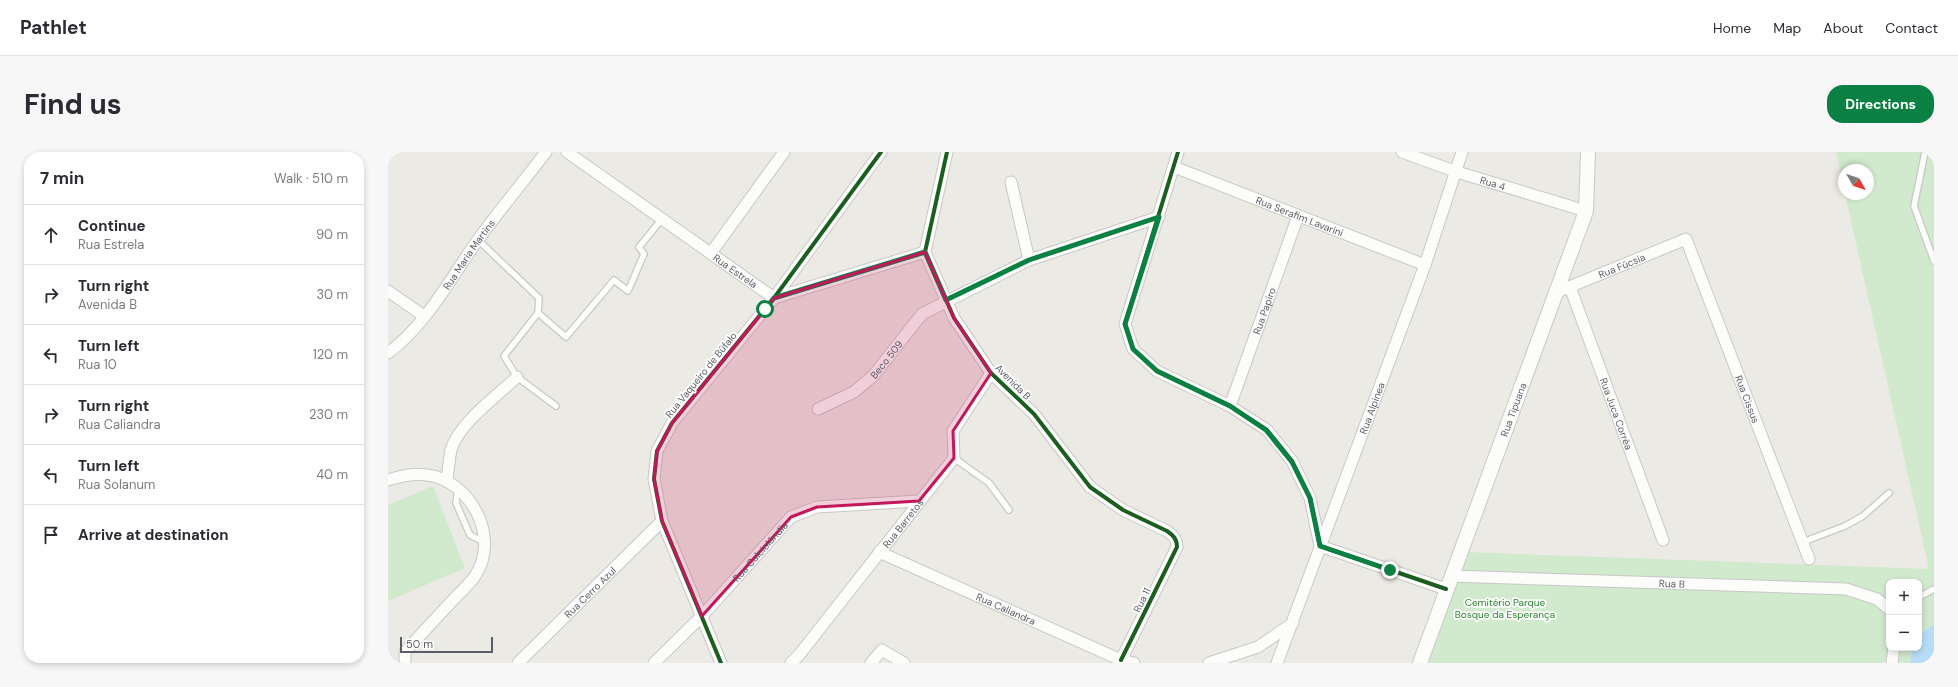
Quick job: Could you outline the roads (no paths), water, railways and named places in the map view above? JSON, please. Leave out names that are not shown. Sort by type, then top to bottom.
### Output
[{"type":"street","name":"Rua Maria Martins","points":[[388,353],[398,346],[424,316],[478,240],[546,152]]},
{"type":"street","name":"Rua Estrela","points":[[567,152],[774,298]]},
{"type":"street","points":[[711,253],[784,152]]},
{"type":"street","name":"Rua Vaqueiro de Búfalo","points":[[721,663],[662,521],[654,479],[657,450],[672,423],[774,298],[881,152]]},
{"type":"street","points":[[774,298],[925,252],[947,152]]},
{"type":"street","points":[[1178,152],[1125,324],[1133,349],[1157,371],[1230,406],[1266,430],[1292,462],[1310,498],[1320,546]]},
{"type":"street","name":"Rua 4","points":[[1402,152],[1457,172],[1586,211]]},
{"type":"street","name":"Rua Alpinea","points":[[1277,663],[1425,265],[1457,172],[1462,152]]},
{"type":"street","name":"Rua Tipuana","points":[[1420,663],[1448,583],[1564,290],[1586,211],[1588,152]]},
{"type":"street","name":"Rua Serafim Lavarini","points":[[1174,167],[1425,265]]},
{"type":"street","points":[[1011,182],[1029,260]]},
{"type":"street","name":"Rua Papiro","points":[[1230,406],[1298,216]]},
{"type":"street","name":"Beco 509","points":[[818,410],[854,392],[874,376],[922,314],[946,300],[1029,260],[1159,217]]},
{"type":"street","name":"Rua Fúcsia","points":[[1564,290],[1686,240]]},
{"type":"street","name":"Rua Cissus","points":[[1686,240],[1809,559]]},
{"type":"street","name":"Avenida B","points":[[925,252],[954,318],[991,373],[1034,414],[1090,487],[1124,510],[1167,530],[1173,535],[1177,542],[1177,547]]},
{"type":"street","points":[[388,290],[424,316]]},
{"type":"street","name":"Rua Juca Corrêa","points":[[1564,290],[1663,540]]},
{"type":"street","points":[[954,458],[953,431],[991,373]]},
{"type":"street","points":[[447,481],[451,450],[456,438],[472,419],[518,377]]},
{"type":"street","name":"Rua Barretos","points":[[791,663],[799,655],[954,458]]},
{"type":"street","points":[[388,480],[406,475],[427,475],[447,481],[465,494],[477,512],[484,533],[483,554],[476,575],[405,652],[406,663]]},
{"type":"street","name":"Rua Calciolândia","points":[[654,663],[702,616],[791,517],[817,507],[919,501]]},
{"type":"street","name":"Rua Cerro Azul","points":[[518,663],[662,521]]},
{"type":"street","name":"Rua B","points":[[1320,546],[1448,583],[1846,589],[1877,599],[1886,606]]},
{"type":"street","name":"Rua 11","points":[[1120,660],[1177,547]]},
{"type":"street","name":"Rua Caliandra","points":[[879,552],[1120,660],[1134,663]]},
{"type":"street","points":[[1209,663],[1258,646],[1293,623]]},
{"type":"street","points":[[871,663],[882,650],[904,663]]},
{"type":"street","points":[[1892,663],[1894,651]]},
{"type":"lane","points":[[1925,152],[1914,206],[1934,261]]},
{"type":"lane","points":[[538,313],[566,337],[614,280],[628,291],[644,254],[639,247],[662,219]]},
{"type":"lane","points":[[478,240],[539,298],[538,313],[504,356],[518,377],[556,406]]},
{"type":"lane","points":[[954,458],[989,483],[1009,510]]},
{"type":"lane","points":[[458,489],[456,502],[470,535],[484,542]]},
{"type":"lane","points":[[1803,542],[1845,526],[1863,516],[1889,493]]},
{"type":"lane","points":[[1922,595],[1934,589]]},
{"type":"water","points":[[1934,625],[1934,663],[1910,663],[1912,651],[1922,651],[1922,632]]},
{"type":"park label","name":"Cemitério Parque Bosque da Esperança","points":[[1505,608]]}]
